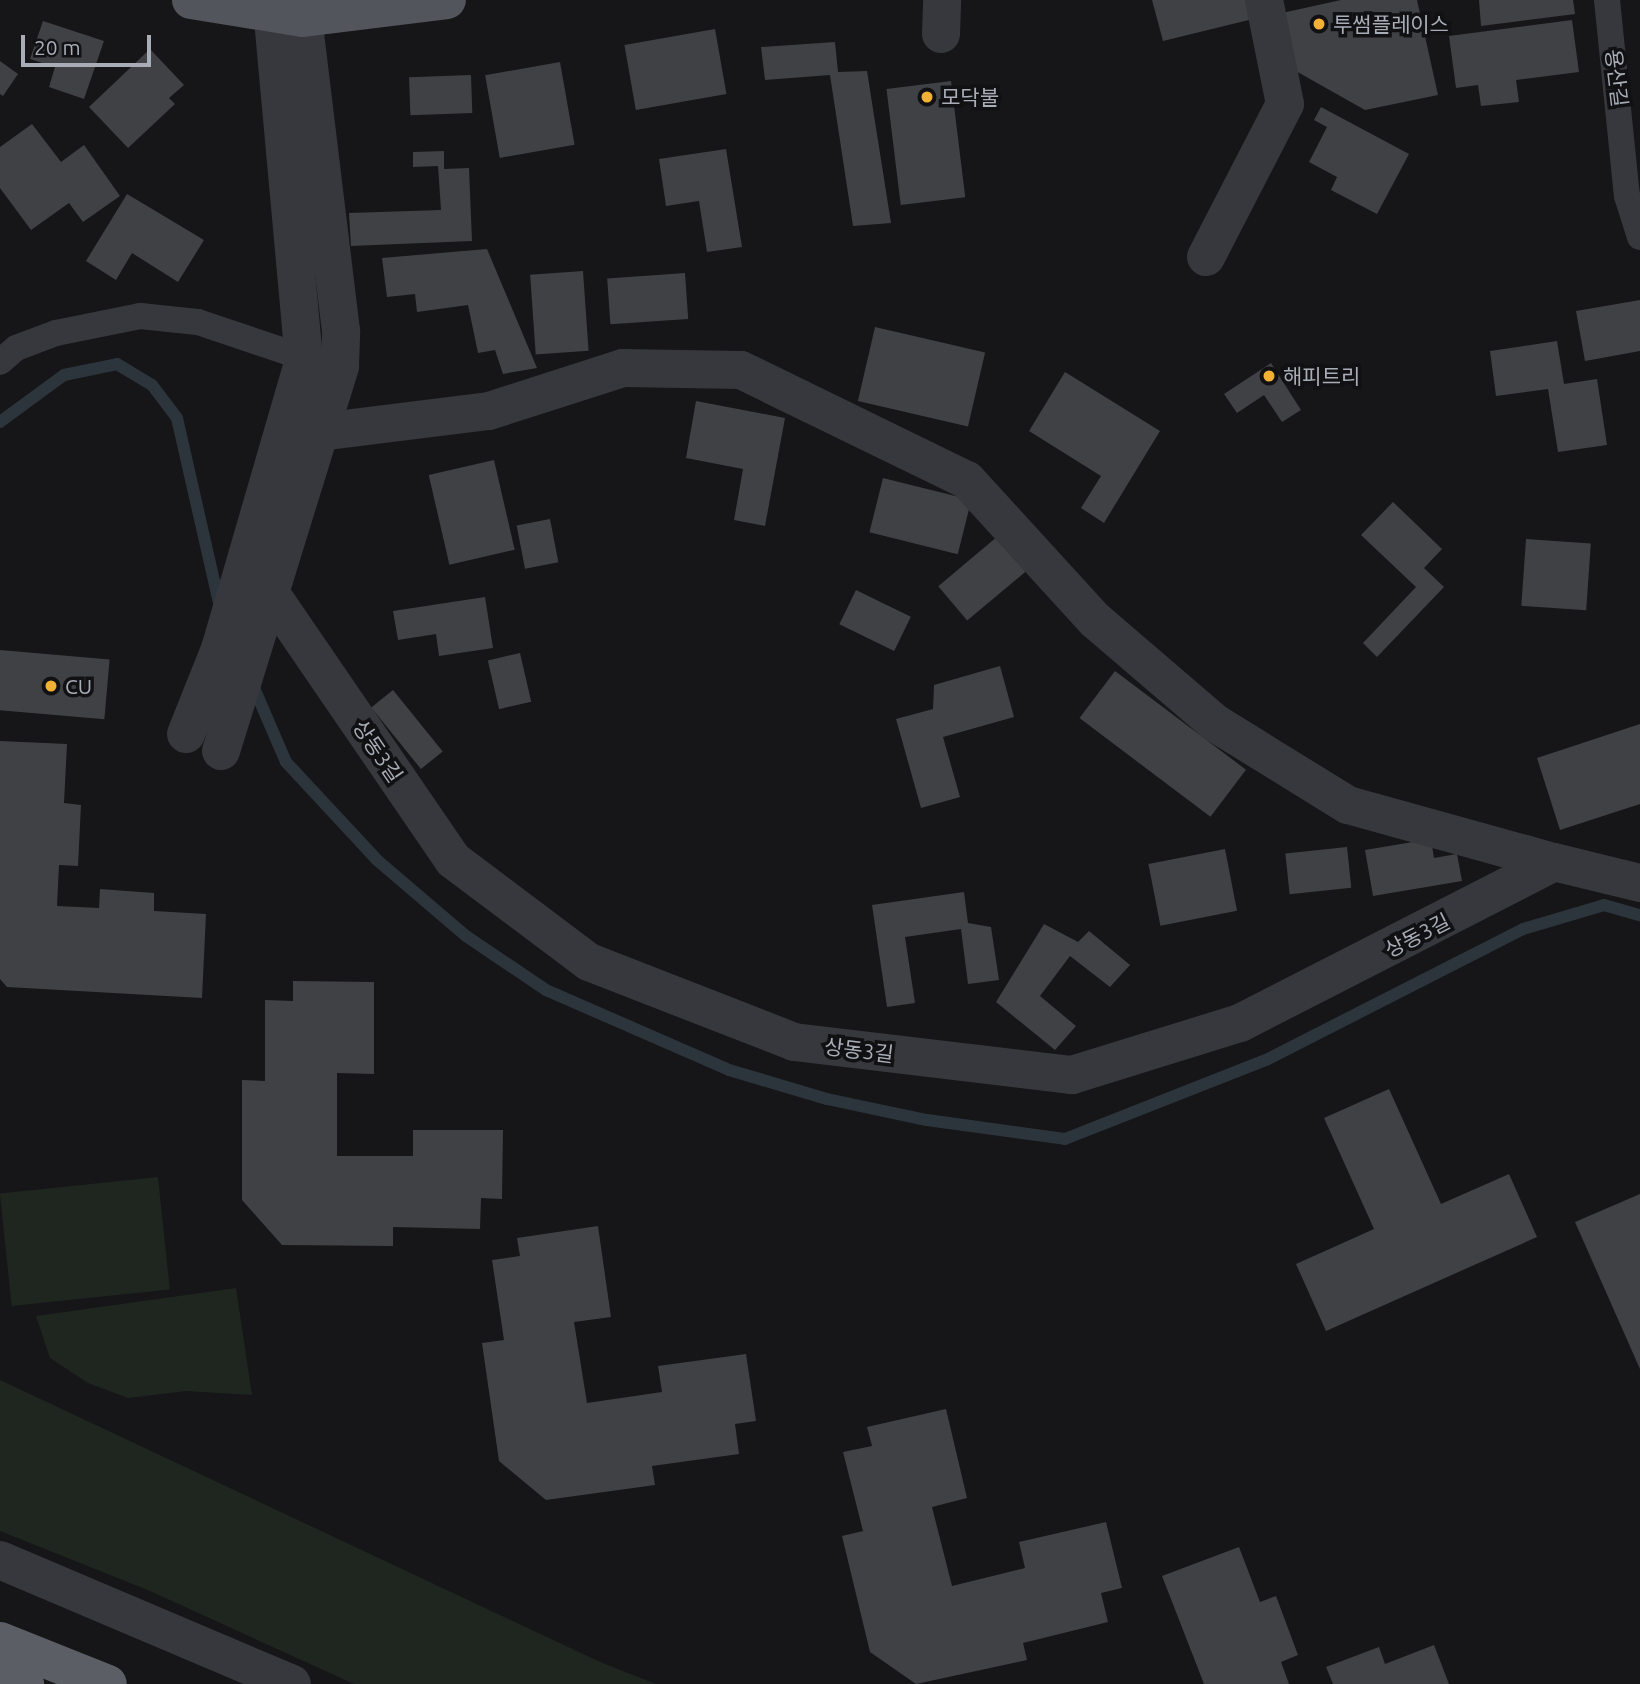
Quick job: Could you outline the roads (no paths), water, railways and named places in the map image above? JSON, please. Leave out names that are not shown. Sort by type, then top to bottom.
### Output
[{"type":"highway","points":[[0,1641],[108,1684]]},
{"type":"highway","points":[[0,1672],[25,1684]]},
{"type":"main road","points":[[191,0],[287,8],[447,0]]},
{"type":"street","points":[[1206,257],[1285,104],[1264,0]]},
{"type":"street","points":[[186,734],[237,648],[322,363],[287,8]]},
{"type":"street","points":[[302,431],[489,411],[623,368],[741,370],[967,480],[1095,620],[1195,706],[1348,805],[1640,883]]},
{"type":"street","points":[[253,597],[250,545],[302,431]]},
{"type":"street","name":"상동3길","points":[[253,597],[453,860],[589,962],[794,1042],[1072,1074],[1240,1023],[1554,862]]},
{"type":"street","points":[[220,751],[240,696],[237,648]]},
{"type":"street","points":[[0,1560],[292,1684]]},
{"type":"lane","name":"용산길","points":[[1607,0],[1627,196],[1640,237]]},
{"type":"lane","points":[[0,362],[16,348],[56,333],[140,316],[198,322],[322,363]]},
{"type":"waterway","points":[[0,422],[64,375],[117,364],[152,385],[177,418],[220,607]]},
{"type":"waterway","points":[[251,681],[286,762],[377,860],[466,936],[546,990],[729,1070],[827,1099],[927,1120],[1065,1139],[1266,1060],[1523,929],[1604,905],[1640,915]]},
{"type":"place","name":"투썸플레이스","points":[[1319,24]]},
{"type":"place","name":"모닥불","points":[[927,97]]},
{"type":"place","name":"해피트리","points":[[1269,376]]},
{"type":"place","name":"CU","points":[[51,686]]}]
